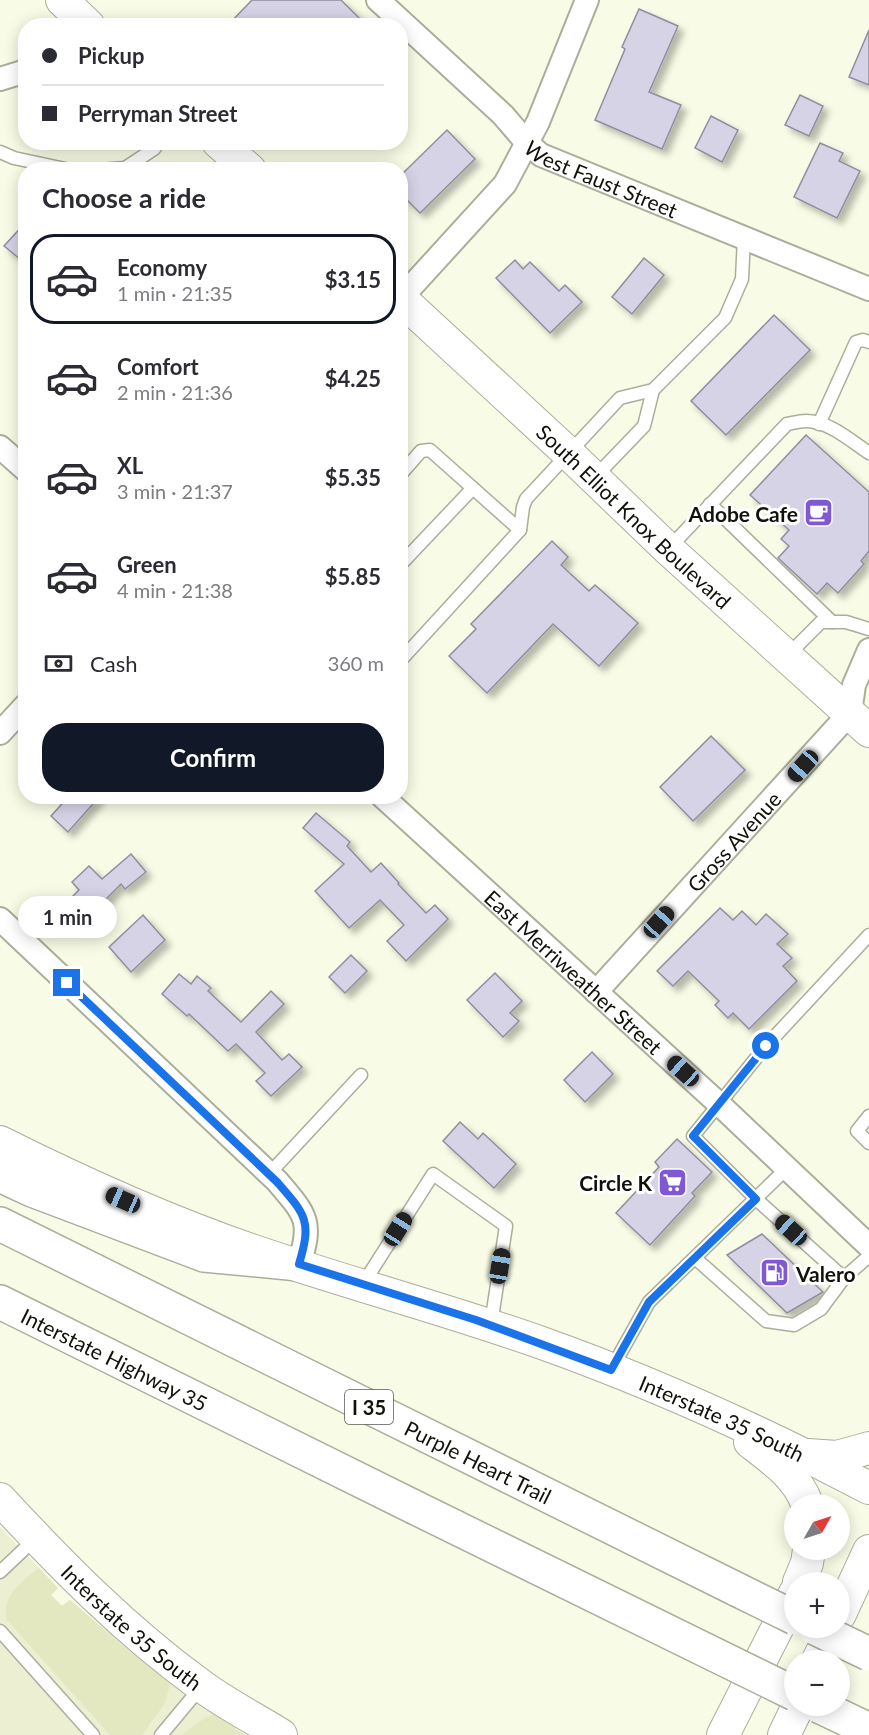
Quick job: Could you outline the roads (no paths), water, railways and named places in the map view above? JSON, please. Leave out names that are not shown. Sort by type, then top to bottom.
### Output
[{"type":"highway","points":[[0,1175],[42,1194],[204,1255],[299,1264]]},
{"type":"highway","name":"Purple Heart Trail","points":[[0,1224],[784,1613]]},
{"type":"highway","name":"Interstate Highway 35","points":[[0,1302],[784,1689]]},
{"type":"highway","points":[[836,1638],[869,1654]]},
{"type":"highway","points":[[840,1716],[869,1730]]},
{"type":"main road","points":[[62,0],[79,18]]},
{"type":"main road","points":[[227,150],[241,162]]},
{"type":"main road","name":"South Elliot Knox Boulevard","points":[[408,304],[668,549],[787,656],[863,720]]},
{"type":"main road","name":"Interstate 35 South","points":[[0,1142],[134,1205],[210,1235],[490,1325],[611,1370],[806,1455],[869,1488]]},
{"type":"main road","points":[[717,1415],[775,1461],[798,1484],[802,1494]]},
{"type":"main road","points":[[806,1455],[837,1457],[869,1448]]},
{"type":"main road","name":"Interstate 35 South","points":[[0,1499],[107,1609],[149,1646],[201,1686],[281,1735]]},
{"type":"main road","points":[[850,1592],[869,1551]]},
{"type":"main road","points":[[723,1735],[784,1615]]},
{"type":"main road","points":[[857,1735],[869,1711]]},
{"type":"main road","points":[[784,1735],[793,1716]]},
{"type":"street","name":"West Faust Street","points":[[378,0],[398,18]]},
{"type":"street","points":[[408,290],[505,184],[538,122],[587,0]]},
{"type":"street","name":"West Faust Street","points":[[408,28],[503,115],[527,143],[541,155],[869,289]]},
{"type":"street","points":[[0,80],[18,74]]},
{"type":"street","points":[[0,447],[18,463]]},
{"type":"street","points":[[863,720],[854,685],[869,650]]},
{"type":"street","points":[[0,733],[18,714]]},
{"type":"street","name":"Gross Avenue","points":[[596,992],[863,720]]},
{"type":"street","name":"East Merriweather Street","points":[[391,804],[718,1103],[869,1246]]},
{"type":"street","points":[[0,919],[269,1174],[293,1200],[302,1213],[307,1228],[307,1240],[299,1264]]},
{"type":"lane","points":[[134,162],[152,150]]},
{"type":"lane","points":[[0,152],[33,162]]},
{"type":"lane","points":[[408,652],[520,530],[523,520],[522,507],[526,499],[567,452],[620,398],[653,390],[725,318],[742,279],[744,238]]},
{"type":"lane","points":[[819,424],[856,342],[863,340],[869,342]]},
{"type":"lane","points":[[594,478],[645,426],[653,390]]},
{"type":"lane","points":[[668,549],[787,424],[807,421],[819,424],[869,453]]},
{"type":"lane","points":[[408,466],[421,451],[430,450],[520,530]]},
{"type":"lane","points":[[408,557],[473,488]]},
{"type":"lane","points":[[710,504],[832,622]]},
{"type":"lane","points":[[787,656],[821,622],[846,622],[869,629]]},
{"type":"lane","points":[[844,1278],[756,1199],[693,1136],[766,1046],[869,935]]},
{"type":"lane","points":[[269,1174],[361,1075]]},
{"type":"lane","points":[[869,1116],[857,1131],[869,1143]]},
{"type":"lane","points":[[611,1370],[649,1302],[787,1168]]},
{"type":"lane","points":[[363,1285],[433,1174],[506,1226],[490,1325]]},
{"type":"lane","points":[[695,1258],[766,1321],[794,1325],[821,1309],[844,1278],[869,1256]]},
{"type":"lane","points":[[0,1572],[36,1538]]},
{"type":"lane","points":[[0,1631],[93,1735]]},
{"type":"lane","points":[[162,1735],[201,1686]]},
{"type":"place","name":"Adobe Cafe","points":[[819,513]]},
{"type":"place","name":"Circle K","points":[[673,1182]]},
{"type":"place","name":"Valero","points":[[775,1273]]}]
